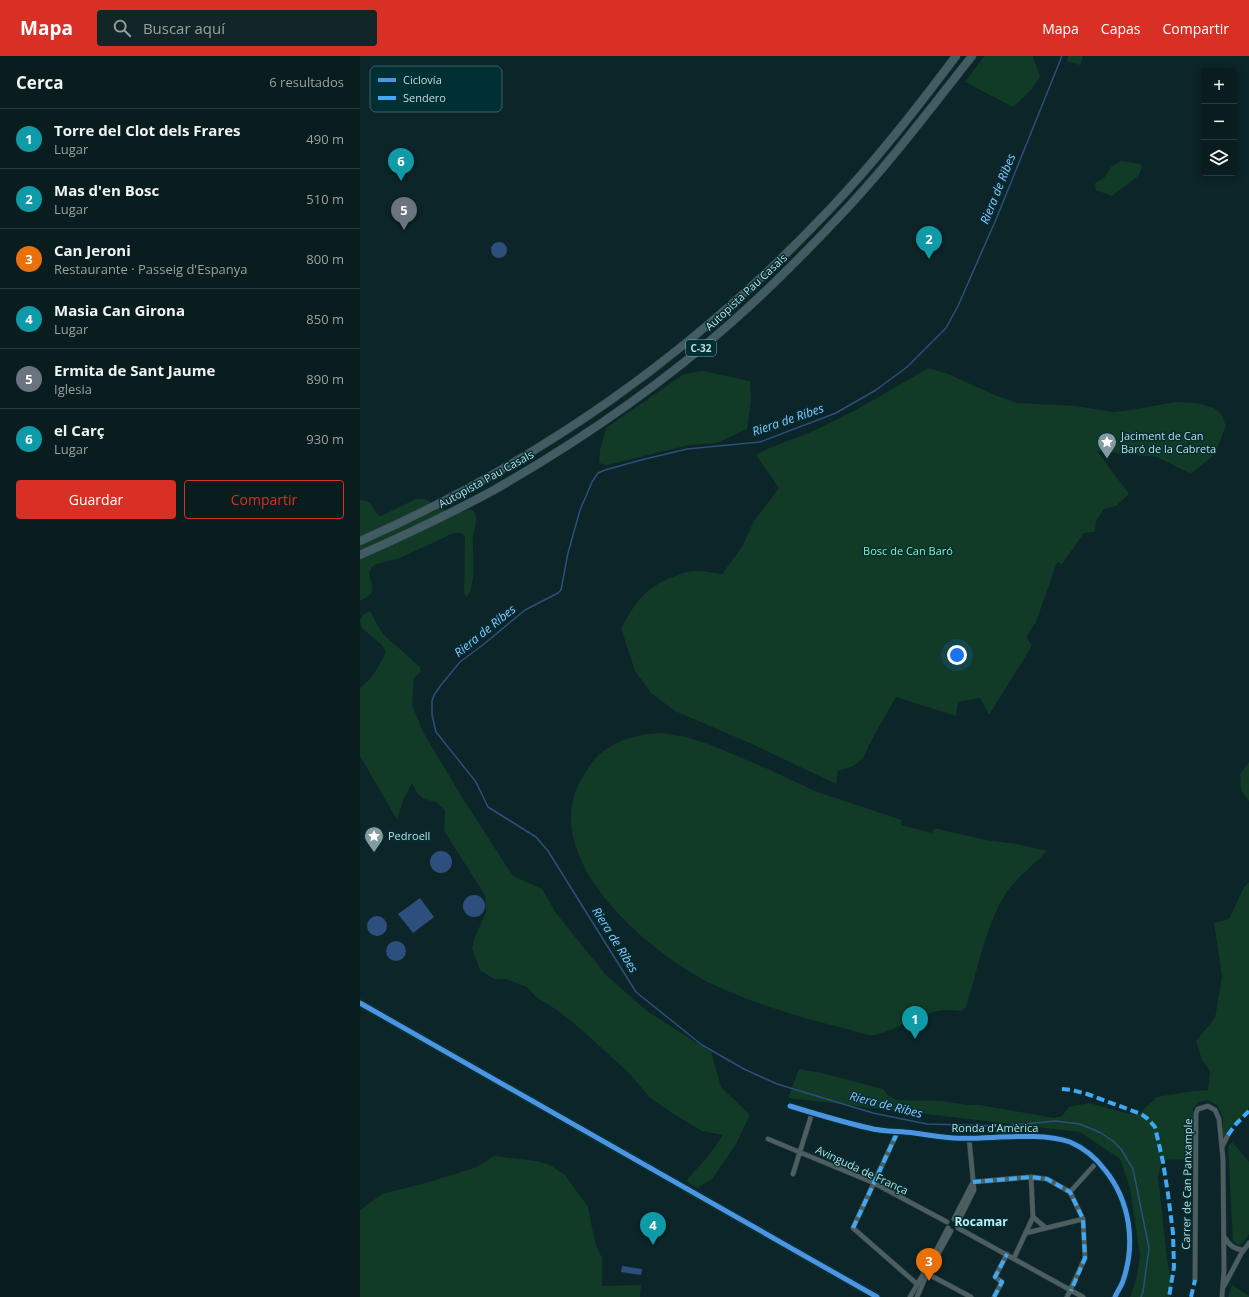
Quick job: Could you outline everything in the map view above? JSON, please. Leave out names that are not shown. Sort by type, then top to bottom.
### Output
[{"type":"highway","name":"Autopista Pau Casals","points":[[360,541],[449,499],[528,455],[610,401],[688,342],[752,287],[830,209],[907,119],[956,56]]},
{"type":"highway","name":"Autopista Pau Casals","points":[[360,555],[416,530],[500,486],[574,441],[616,413],[696,352],[760,297],[837,219],[889,160],[972,56]]},
{"type":"street","points":[[360,1003],[877,1297]]},
{"type":"street","name":"Ronda d'Amèrica","points":[[790,1106],[870,1129],[952,1138],[1032,1137],[1054,1139],[1070,1142],[1086,1151],[1098,1161],[1114,1180],[1123,1200],[1128,1223],[1130,1241],[1129,1256],[1123,1282],[1115,1297]]},
{"type":"street","name":"Carrer de Can Panxample","points":[[1195,1280],[1196,1113],[1198,1109],[1208,1106],[1215,1110],[1219,1119],[1222,1149]]},
{"type":"street","points":[[793,1174],[812,1113]]},
{"type":"street","points":[[898,1131],[853,1228],[917,1284]]},
{"type":"street","points":[[1222,1297],[1224,1237],[1222,1149],[1228,1134]]},
{"type":"street","points":[[958,1228],[958,1222],[974,1190],[969,1138]]},
{"type":"street","name":"Avinguda de França","points":[[768,1139],[874,1183],[947,1222]]},
{"type":"street","points":[[1070,1192],[1098,1161]]},
{"type":"street","points":[[973,1182],[1031,1177],[1047,1179],[1070,1192],[1084,1220],[1085,1258],[1067,1297]]},
{"type":"street","points":[[1014,1258],[1033,1217],[1031,1177]]},
{"type":"street","points":[[917,1297],[926,1273],[949,1229],[947,1222],[954,1218],[973,1182]]},
{"type":"street","points":[[1033,1217],[1046,1228]]},
{"type":"street","points":[[954,1218],[958,1222]]},
{"type":"street","points":[[1026,1233],[1084,1220]]},
{"type":"street","points":[[949,1229],[956,1230],[958,1228],[1083,1297]]},
{"type":"street","points":[[1224,1237],[1232,1248],[1244,1250]]},
{"type":"street","points":[[1223,1288],[1249,1243]]},
{"type":"street","points":[[994,1297],[1002,1282],[995,1277],[1007,1254]]},
{"type":"street","points":[[910,1297],[917,1284],[926,1273]]},
{"type":"street","points":[[926,1273],[971,1297]]},
{"type":"green space","points":[[984,56],[1033,56],[1040,77],[1031,90],[1013,107],[965,82]]},
{"type":"green space","points":[[1068,56],[1083,56],[1080,65],[1067,61]]},
{"type":"green space","points":[[1121,161],[1141,164],[1142,168],[1138,176],[1112,196],[1096,190],[1095,183],[1104,178],[1111,167]]},
{"type":"green space","name":"Bosc de Can Baró","points":[[928,368],[948,374],[997,396],[1017,403],[1076,406],[1113,412],[1175,402],[1197,403],[1214,408],[1221,414],[1226,426],[1214,455],[1191,474],[1157,457],[1097,451],[1129,494],[1116,506],[1104,509],[1096,521],[1095,532],[1084,533],[1062,564],[1057,562],[1036,622],[1026,637],[1032,646],[989,715],[980,698],[958,702],[956,716],[896,697],[863,758],[854,766],[838,771],[836,784],[752,744],[675,711],[651,693],[635,671],[621,628],[637,603],[657,584],[691,571],[722,574],[742,547],[754,521],[779,488],[756,455],[844,416]]},
{"type":"green space","points":[[704,371],[750,381],[751,401],[747,429],[717,443],[689,445],[607,465],[599,463],[600,450],[606,428],[684,374]]},
{"type":"green space","points":[[416,499],[425,499],[446,511],[461,512],[471,509],[474,512],[476,522],[473,535],[473,576],[470,591],[467,597],[464,593],[465,537],[462,533],[454,533],[400,558],[376,564],[369,572],[372,592],[360,601],[360,500],[365,500],[371,504],[375,511],[381,516]]},
{"type":"green space","points":[[370,611],[384,635],[420,667],[421,672],[414,678],[412,705],[423,732],[465,802],[513,876],[542,889],[556,913],[605,974],[647,1011],[711,1052],[721,1087],[750,1115],[736,1144],[712,1179],[697,1188],[686,1181],[709,1155],[723,1135],[702,1131],[649,1097],[630,1074],[582,1030],[557,1010],[536,997],[527,987],[506,979],[494,979],[480,970],[472,948],[486,912],[485,895],[444,831],[445,810],[436,802],[424,799],[418,794],[412,783],[404,798],[397,820],[360,756],[360,688],[375,672],[386,652],[382,645],[361,626],[360,620],[363,615]]},
{"type":"green space","points":[[662,733],[686,737],[711,745],[817,792],[902,820],[901,825],[932,833],[934,828],[986,840],[1016,844],[1047,851],[1015,882],[1006,893],[999,906],[987,934],[966,1007],[962,1011],[944,1010],[933,1012],[882,1033],[875,1035],[865,1034],[778,1010],[712,984],[664,954],[639,934],[616,911],[596,886],[581,859],[572,832],[572,805],[575,792],[581,780],[599,755],[618,742],[628,738]]},
{"type":"green space","points":[[1249,762],[1249,801],[1241,790],[1240,774]]},
{"type":"green space","points":[[1249,882],[1249,1107],[1244,1115],[1223,1137],[1223,1117],[1217,1105],[1207,1100],[1199,1102],[1193,1108],[1192,1159],[1162,1160],[1158,1176],[1167,1259],[1172,1287],[1170,1297],[1130,1297],[1137,1277],[1140,1255],[1130,1188],[1120,1159],[1080,1132],[788,1098],[799,1069],[822,1073],[883,1089],[888,1095],[896,1100],[942,1101],[980,1105],[1054,1118],[1062,1116],[1069,1107],[1089,1103],[1130,1114],[1139,1114],[1157,1097],[1208,1090],[1210,1071],[1202,1060],[1196,1041],[1215,1018],[1222,977],[1214,923],[1229,919],[1244,887]]},
{"type":"green space","points":[[1232,1142],[1249,1162],[1249,1234],[1242,1244],[1237,1245],[1233,1241],[1228,1147]]},
{"type":"green space","points":[[494,1156],[536,1161],[550,1165],[565,1175],[588,1207],[595,1243],[602,1258],[602,1286],[641,1285],[640,1297],[360,1297],[360,1210],[382,1194],[429,1182],[477,1167]]},
{"type":"green space","points":[[1232,1285],[1249,1296],[1249,1297],[1228,1297]]},
{"type":"water","points":[[496,242],[502,242],[507,247],[505,256],[502,258],[496,258],[491,253],[491,247]]},
{"type":"water","points":[[441,851],[449,854],[452,862],[449,870],[441,873],[433,870],[430,862],[433,854]]},
{"type":"water","points":[[470,895],[478,895],[485,902],[485,910],[478,917],[470,917],[463,910],[463,902]]},
{"type":"water","points":[[420,898],[434,917],[413,933],[398,914]]},
{"type":"water","points":[[373,916],[381,916],[387,922],[387,930],[381,936],[373,936],[367,930],[367,922]]},
{"type":"water","points":[[396,941],[403,944],[406,951],[403,958],[396,961],[389,958],[386,951],[389,944]]},
{"type":"water","points":[[622,1266],[642,1269],[641,1275],[621,1272]]},
{"type":"waterway","name":"Riera de Ribes","points":[[1062,56],[997,217],[958,306],[946,328],[907,367],[876,390],[836,413],[760,442],[687,449],[641,460],[598,473],[592,482],[580,510],[568,553],[561,590],[525,610],[460,662],[434,695],[432,701],[432,715],[436,732],[476,782],[488,807],[536,837],[548,851],[636,992],[702,1045],[744,1069],[777,1084],[873,1113],[927,1124],[1004,1126],[1055,1121],[1080,1124],[1101,1133],[1113,1141],[1121,1149],[1133,1169],[1149,1248],[1141,1297]]},
{"type":"marked path","points":[[1062,1089],[1087,1094],[1141,1114],[1155,1127],[1163,1162],[1173,1233],[1174,1267],[1169,1297]]},
{"type":"marked path","points":[[1228,1135],[1236,1124],[1249,1111]]},
{"type":"marked path","points":[[853,1228],[898,1131]]},
{"type":"marked path","points":[[973,1182],[1031,1177],[1047,1179],[1070,1192],[1083,1219],[1085,1258],[1071,1291]]},
{"type":"marked path","points":[[994,1297],[1002,1282],[995,1277],[1007,1254]]},
{"type":"marked path","points":[[1191,1297],[1195,1280]]},
{"type":"cycle path","points":[[360,1003],[877,1297]]},
{"type":"cycle path","points":[[790,1106],[839,1121],[880,1130],[953,1138],[1043,1137],[1070,1142],[1080,1147],[1094,1157],[1105,1170],[1120,1195],[1125,1209],[1130,1237],[1129,1252],[1123,1281],[1115,1297]]},
{"type":"place","name":"el Carç","points":[[401,181]]},
{"type":"place","name":"Ermita de Sant Jaume","points":[[404,230]]},
{"type":"place","name":"Mas d'en Bosc","points":[[929,259]]},
{"type":"place","name":"Jaciment de Can Baró de la Cabreta","points":[[1107,459]]},
{"type":"place","name":"Pedroell","points":[[374,853]]},
{"type":"place","name":"Torre del Clot dels Frares","points":[[915,1039]]},
{"type":"place","name":"Masia Can Girona","points":[[653,1245]]},
{"type":"place","name":"Can Jeroni","points":[[929,1281]]},
{"type":"district","name":"Rocamar","points":[[981,1222]]}]
